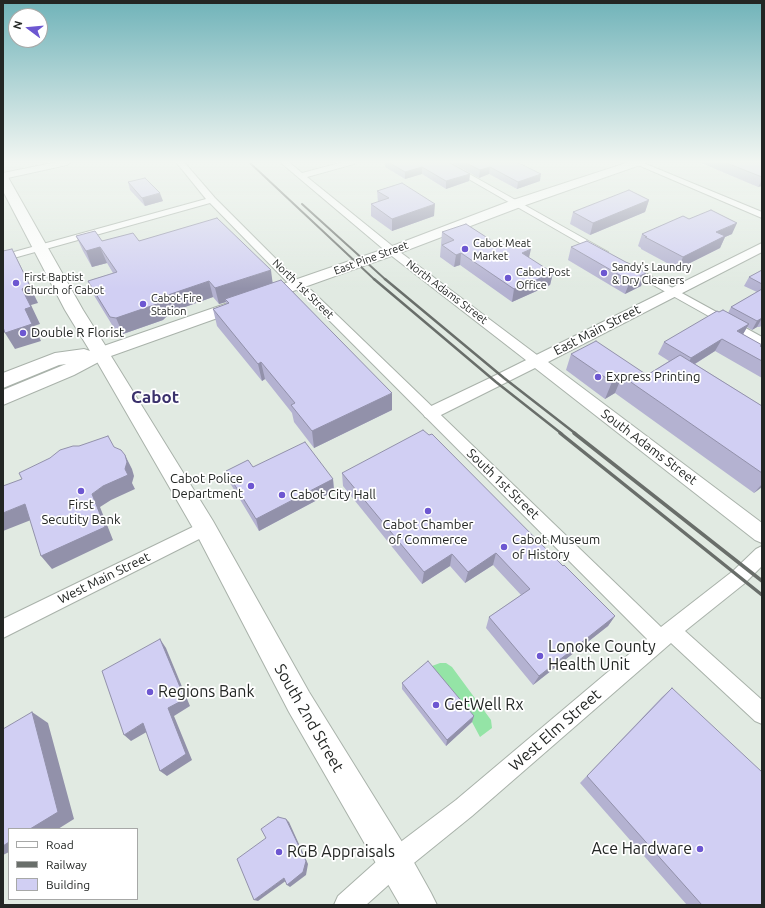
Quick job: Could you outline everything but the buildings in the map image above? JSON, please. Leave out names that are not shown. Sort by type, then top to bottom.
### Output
[{"type":"main road","points":[[17,204],[74,310],[101,353]]},
{"type":"main road","name":"East Pine Street","points":[[101,353],[392,251],[514,204]]},
{"type":"main road","points":[[3,381],[55,359],[101,353]]},
{"type":"main road","points":[[3,398],[67,371],[101,353]]},
{"type":"main road","name":"South 2nd Street","points":[[101,353],[205,528],[298,702],[395,862],[419,905]]},
{"type":"street","points":[[3,258],[196,204]]},
{"type":"street","name":"North 1st Street","points":[[217,204],[296,285],[307,292],[431,413]]},
{"type":"street","name":"North Adams Street","points":[[335,204],[392,251],[536,361]]},
{"type":"street","points":[[520,204],[762,342]]},
{"type":"street","points":[[737,204],[762,215]]},
{"type":"street","name":"East Main Street","points":[[431,413],[496,382],[762,247]]},
{"type":"street","name":"South Adams Street","points":[[536,361],[762,534]]},
{"type":"street","name":"South 1st Street","points":[[431,413],[666,636],[762,714]]},
{"type":"street","name":"West Main Street","points":[[3,629],[205,528]]},
{"type":"street","name":"West Elm Street","points":[[347,905],[395,862],[464,808],[666,636],[739,577],[762,554]]},
{"type":"green space","points":[[440,663],[446,663],[452,667],[491,720],[492,728],[480,737],[472,722],[432,666]]},
{"type":"railway","points":[[294,204],[375,280]]},
{"type":"railway","points":[[302,204],[386,280]]},
{"type":"railway","points":[[374,279],[496,382],[562,434]]},
{"type":"railway","points":[[385,279],[504,378],[576,434]]},
{"type":"railway","points":[[560,433],[762,595]]},
{"type":"railway","points":[[574,433],[762,581]]},
{"type":"place","name":"Cabot Meat Market","points":[[465,249]]},
{"type":"place","name":"Sandy's Laundry & Dry Cleaners","points":[[604,273]]},
{"type":"place","name":"Cabot Post Office","points":[[508,278]]},
{"type":"place","name":"First Baptist Church of Cabot","points":[[16,283]]},
{"type":"place","name":"Cabot Fire Station","points":[[143,304]]},
{"type":"place","name":"Double R Florist","points":[[23,333]]},
{"type":"place","name":"Express Printing","points":[[598,377]]},
{"type":"place","name":"Cabot Police Department","points":[[251,486]]},
{"type":"place","name":"First Secutity Bank","points":[[81,491]]},
{"type":"place","name":"Cabot City Hall","points":[[282,495]]},
{"type":"place","name":"Cabot Chamber of Commerce","points":[[428,511]]},
{"type":"place","name":"Cabot Museum of History","points":[[504,547]]},
{"type":"place","name":"Lonoke County Health Unit","points":[[540,656]]},
{"type":"place","name":"Regions Bank","points":[[150,692]]},
{"type":"place","name":"GetWell Rx","points":[[436,705]]},
{"type":"place","name":"Ace Hardware","points":[[700,849]]},
{"type":"place","name":"RGB Appraisals","points":[[279,852]]},
{"type":"district","name":"Cabot","points":[[155,397]]}]
